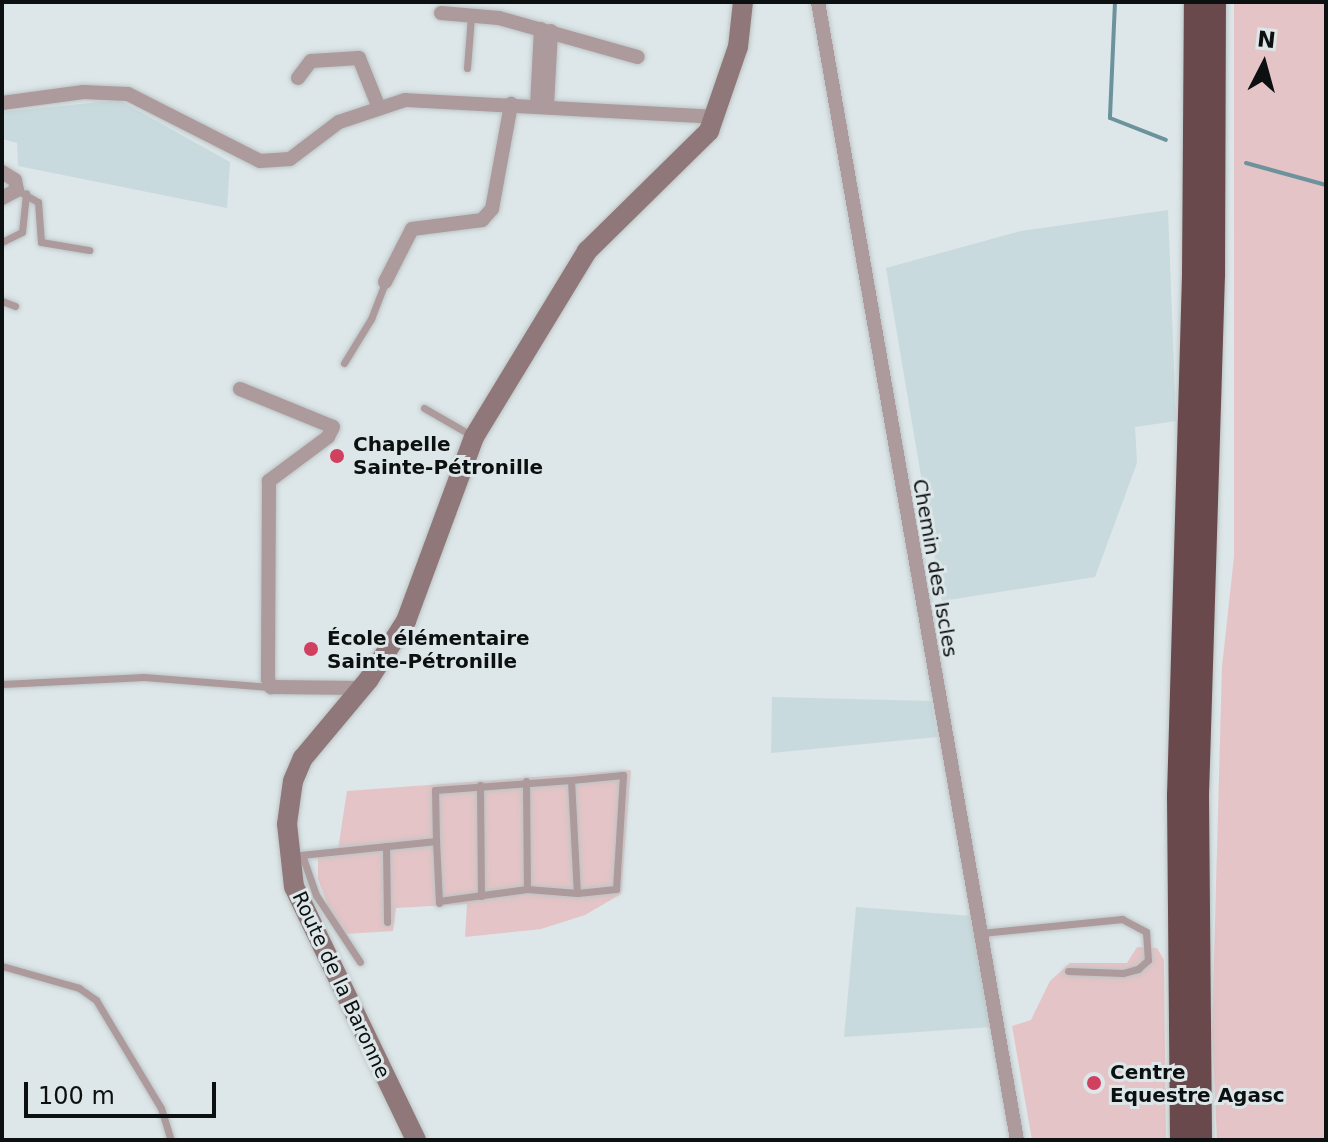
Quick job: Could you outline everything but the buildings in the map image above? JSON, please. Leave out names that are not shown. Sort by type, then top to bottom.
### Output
[{"type":"highway","points":[[1182,1140],[1179,796],[1194,276],[1196,2]]},
{"type":"highway","points":[[1200,1140],[1197,825],[1213,275],[1214,2]]},
{"type":"main road","name":"Route de la Baronne","points":[[416,1140],[307,918],[288,802],[296,771],[361,688],[416,601],[474,437],[587,251],[686,159],[716,117],[738,47],[743,2]]},
{"type":"street","name":"Chemin des Iscles","points":[[818,2],[1017,1140]]},
{"type":"street","points":[[441,13],[546,30],[638,57]]},
{"type":"street","points":[[542,105],[546,30]]},
{"type":"street","points":[[298,78],[311,61],[359,58],[379,108]]},
{"type":"street","points":[[2,103],[83,92],[128,94],[260,161],[290,159],[339,122],[405,100],[542,105],[716,117]]},
{"type":"street","points":[[385,282],[412,229],[482,220],[492,209],[511,104]]},
{"type":"street","points":[[2,172],[15,180],[21,191],[2,198]]},
{"type":"street","points":[[240,389],[333,427],[328,437],[269,481],[267,670],[271,687],[361,688]]},
{"type":"lane","points":[[467,68],[471,16]]},
{"type":"lane","points":[[2,242],[22,232],[21,191]]},
{"type":"lane","points":[[21,191],[38,202],[41,242],[89,250]]},
{"type":"lane","points":[[344,363],[371,319],[385,282]]},
{"type":"lane","points":[[2,301],[15,306]]},
{"type":"lane","points":[[424,408],[474,437]]},
{"type":"lane","points":[[2,684],[144,677],[271,687]]},
{"type":"lane","points":[[623,775],[616,889],[577,893],[527,889],[439,903],[435,790],[571,780],[623,775]]},
{"type":"lane","points":[[571,780],[577,893]]},
{"type":"lane","points":[[526,781],[527,889]]},
{"type":"lane","points":[[480,785],[481,896]]},
{"type":"lane","points":[[360,962],[330,921],[295,856],[436,841]]},
{"type":"lane","points":[[386,846],[387,922]]},
{"type":"lane","points":[[981,933],[1122,919],[1146,932],[1148,960],[1138,969],[1123,973],[1068,971]]},
{"type":"lane","points":[[2,966],[79,988],[96,1000],[161,1108],[171,1140]]},
{"type":"shaded area","points":[[1234,2],[1326,2],[1326,1140],[1217,1140],[1212,1032],[1222,667],[1234,557]]},
{"type":"shaded area","points":[[119,100],[230,162],[227,208],[18,166],[17,143],[2,139],[2,112]]},
{"type":"shaded area","points":[[1168,210],[1176,421],[1135,427],[1137,463],[1095,577],[942,601],[886,268],[1021,231]]},
{"type":"shaded area","points":[[772,697],[931,701],[937,737],[771,753]]},
{"type":"shaded area","points":[[631,770],[621,894],[585,915],[541,929],[465,937],[467,904],[396,908],[393,931],[345,934],[329,909],[318,879],[318,857],[337,856],[347,791]]},
{"type":"shaded area","points":[[856,907],[972,916],[992,1027],[844,1037]]},
{"type":"shaded area","name":"Centre Equestre Agasc","points":[[1137,947],[1157,948],[1164,960],[1166,1140],[1032,1140],[1012,1026],[1031,1020],[1050,981],[1070,963],[1127,963]]},
{"type":"waterway","points":[[1115,2],[1110,118],[1166,140]]},
{"type":"waterway","points":[[1246,163],[1326,185]]},
{"type":"place","name":"Chapelle Sainte-Pétronille","points":[[337,456]]},
{"type":"place","name":"École élémentaire Sainte-Pétronille","points":[[311,649]]},
{"type":"place","name":"Centre Equestre Agasc","points":[[1094,1083]]}]
